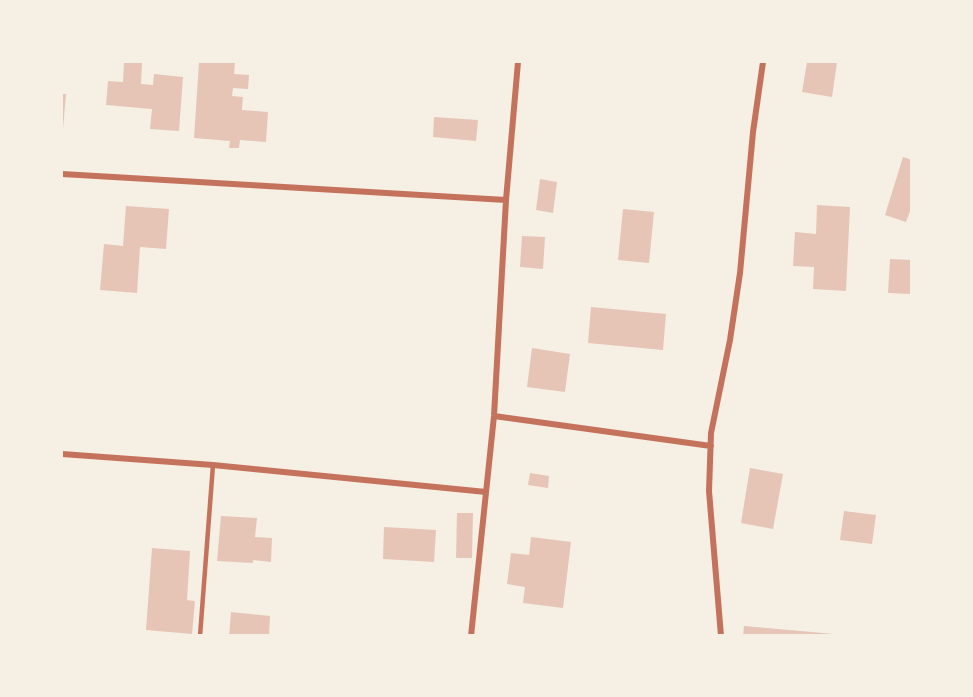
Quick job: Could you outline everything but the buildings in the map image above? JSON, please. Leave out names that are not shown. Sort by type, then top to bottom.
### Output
[{"type":"street","points":[[471,636],[494,416],[506,200],[518,62]]},
{"type":"street","points":[[721,636],[709,491],[711,433],[730,340],[740,273],[753,132],[763,62]]},
{"type":"street","points":[[62,174],[506,200]]},
{"type":"street","points":[[494,416],[711,447]]},
{"type":"street","points":[[62,454],[213,465],[486,492]]},
{"type":"lane","points":[[200,636],[213,465]]}]
